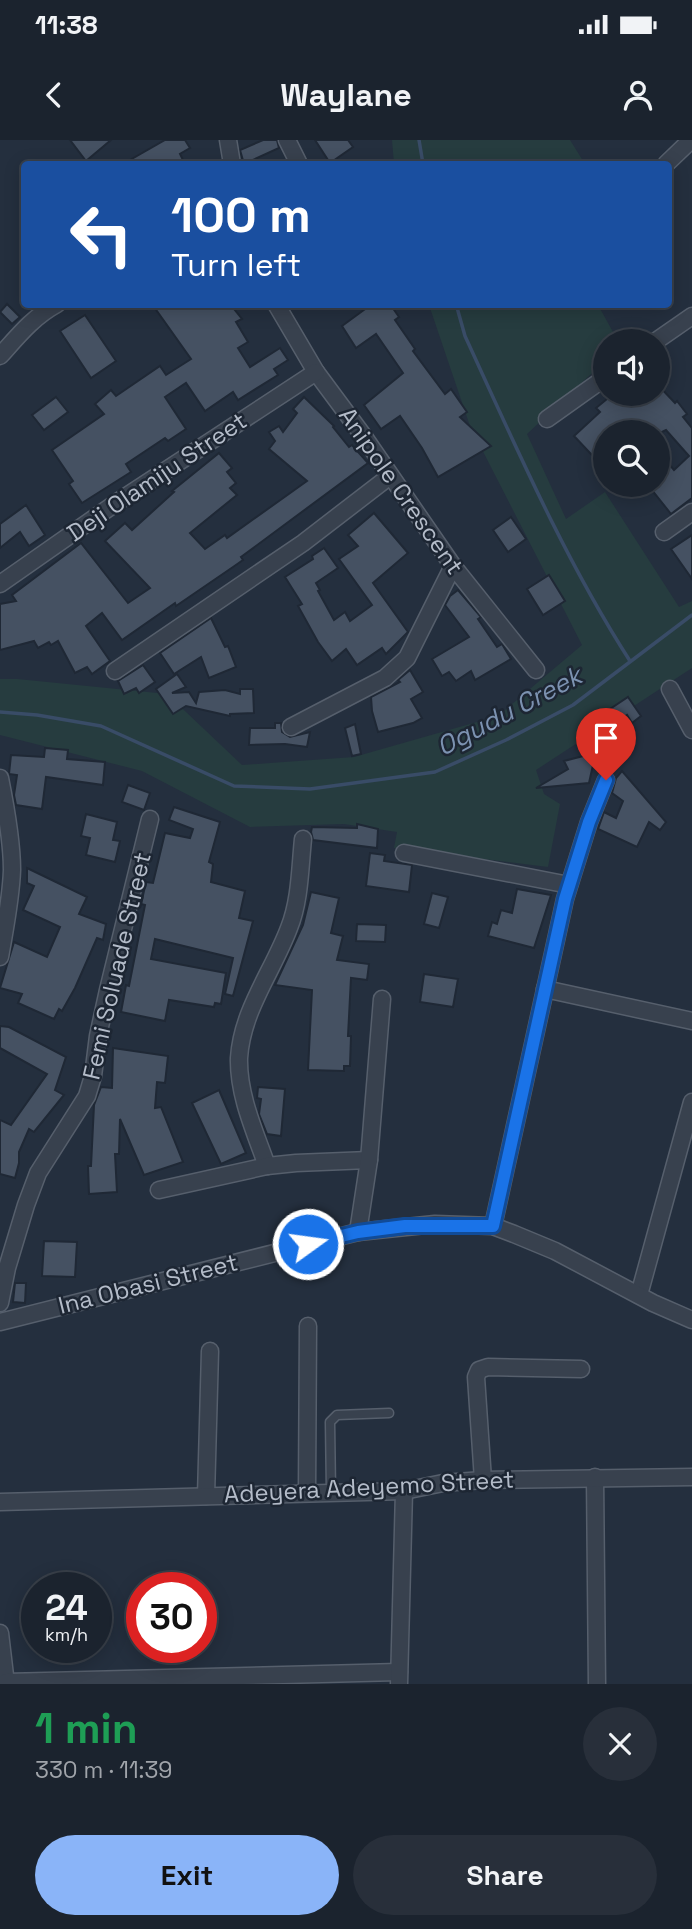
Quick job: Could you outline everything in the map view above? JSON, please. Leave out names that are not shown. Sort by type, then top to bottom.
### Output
[{"type":"street","points":[[228,140],[232,161]]},
{"type":"street","points":[[287,140],[298,161]]},
{"type":"street","points":[[669,161],[691,140]]},
{"type":"street","points":[[0,356],[24,328],[50,308]]},
{"type":"street","name":"Anipole Crescent","points":[[278,308],[316,372],[453,566],[536,670]]},
{"type":"street","points":[[670,331],[692,316]]},
{"type":"street","name":"Deji Olamiju Street","points":[[0,584],[113,505],[316,372]]},
{"type":"street","points":[[547,419],[593,386]]},
{"type":"street","points":[[115,671],[303,543],[390,476]]},
{"type":"street","points":[[664,531],[692,512]]},
{"type":"street","points":[[292,727],[385,678],[407,658],[453,566]]},
{"type":"street","points":[[670,689],[692,730]]},
{"type":"street","points":[[0,778],[10,845],[0,957]]},
{"type":"street","points":[[493,1226],[569,885],[606,780]]},
{"type":"street","name":"Femi Soluade Street","points":[[0,1303],[7,1268],[38,1173],[88,1096],[108,990],[150,819]]},
{"type":"street","points":[[267,1166],[246,1105],[239,1058],[242,1038],[253,1005],[290,927],[296,904],[303,839]]},
{"type":"street","points":[[404,853],[569,885]]},
{"type":"street","points":[[545,989],[692,1021]]},
{"type":"street","points":[[358,1232],[369,1160],[382,999]]},
{"type":"street","points":[[639,1295],[692,1102]]},
{"type":"street","points":[[159,1190],[267,1166],[369,1160]]},
{"type":"street","name":"Ina Obasi Street","points":[[0,1322],[358,1232],[405,1226],[493,1226],[555,1251],[692,1320]]},
{"type":"street","points":[[307,1493],[308,1326]]},
{"type":"street","points":[[206,1496],[210,1351]]},
{"type":"street","points":[[483,1480],[476,1377],[479,1370],[488,1367],[581,1369]]},
{"type":"street","points":[[595,1477],[597,1684]]},
{"type":"street","name":"Adeyera Adeyemo Street","points":[[2,1501],[404,1491],[443,1483],[483,1480],[692,1477]]},
{"type":"street","points":[[0,1633],[6,1683],[399,1678],[404,1491]]},
{"type":"lane","points":[[331,1492],[332,1417],[389,1413]]},
{"type":"green space","points":[[392,140],[570,140],[583,161],[394,161]]},
{"type":"green space","points":[[430,308],[600,308],[611,329],[593,329],[593,372],[527,434],[566,519],[598,497],[608,497],[679,607],[692,601],[692,668],[536,770],[544,794],[560,804],[548,867],[394,848],[397,832],[344,824],[250,827],[142,771],[0,735],[0,679],[17,679],[167,694],[242,765],[354,757],[498,716],[582,645],[470,426]]},
{"type":"building","points":[[70,140],[111,140],[86,161]]},
{"type":"building","points":[[165,140],[185,140],[190,148],[180,154],[184,161],[128,161]]},
{"type":"building","points":[[263,140],[277,140],[279,148],[251,161],[243,161],[240,150]]},
{"type":"building","points":[[315,140],[348,140],[353,147],[329,161]]},
{"type":"building","points":[[7,304],[20,317],[12,324],[0,312]]},
{"type":"building","points":[[155,308],[233,308],[242,319],[236,322],[248,342],[238,348],[250,367],[280,348],[288,360],[274,369],[278,375],[238,400],[233,392],[205,411],[186,383],[165,397],[186,429],[168,441],[165,438],[126,464],[131,472],[82,503],[69,484],[73,481],[52,450],[104,414],[95,404],[111,390],[116,396],[160,366],[166,375],[191,359]]},
{"type":"building","points":[[367,308],[393,308],[399,317],[395,320],[415,349],[413,351],[445,394],[451,389],[467,412],[460,417],[491,446],[438,477],[400,416],[381,429],[364,405],[403,373],[376,334],[356,348],[342,326]]},
{"type":"building","points":[[85,315],[116,361],[91,378],[60,331]]},
{"type":"building","points":[[56,397],[68,412],[44,430],[32,415]]},
{"type":"building","points":[[304,397],[334,426],[349,447],[352,445],[368,463],[241,557],[243,560],[122,640],[102,613],[86,626],[110,661],[92,674],[87,667],[75,673],[58,641],[38,648],[34,641],[0,650],[0,604],[16,601],[12,595],[81,543],[128,603],[150,588],[105,541],[125,523],[132,530],[174,492],[172,491],[219,453],[232,468],[227,472],[236,483],[230,488],[237,495],[190,533],[205,549],[225,535],[227,538],[307,481],[269,449],[275,441],[269,432],[279,426],[283,432],[297,413],[293,409]]},
{"type":"building","points":[[670,398],[675,403],[677,401],[687,414],[683,417],[692,428],[692,498],[671,514],[658,497],[670,497],[670,465],[674,470],[689,456],[670,435],[670,420],[593,420],[593,456],[574,436],[600,412],[596,408],[670,406]]},
{"type":"building","points":[[26,505],[45,535],[29,546],[20,532],[0,548],[0,524]]},
{"type":"building","points":[[374,513],[408,553],[373,583],[408,632],[386,654],[382,648],[357,665],[346,649],[332,661],[318,642],[298,606],[302,604],[285,577],[313,559],[312,556],[324,548],[338,568],[316,583],[320,590],[318,591],[334,620],[345,612],[350,621],[372,605],[339,559],[358,546],[348,535]]},
{"type":"building","points":[[511,517],[526,539],[508,552],[493,530]]},
{"type":"building","points":[[692,535],[692,579],[671,549]]},
{"type":"building","points":[[549,575],[565,601],[543,615],[527,589]]},
{"type":"building","points":[[458,590],[481,617],[478,619],[497,647],[502,644],[511,659],[475,680],[471,671],[456,681],[449,672],[442,676],[432,659],[469,637],[445,605],[450,596]]},
{"type":"building","points":[[211,618],[225,647],[228,646],[236,667],[209,678],[201,657],[174,674],[160,653]]},
{"type":"building","points":[[143,665],[155,682],[139,693],[136,688],[124,694],[118,681]]},
{"type":"building","points":[[410,670],[423,692],[411,699],[422,718],[378,732],[371,697],[400,682],[398,680]]},
{"type":"building","points":[[177,674],[186,687],[172,693],[189,692],[196,703],[199,692],[225,690],[240,694],[240,689],[253,689],[254,713],[230,716],[186,706],[173,714],[156,689]]},
{"type":"building","points":[[628,697],[641,716],[632,723],[627,715],[615,723],[607,711]]},
{"type":"building","points":[[275,723],[281,723],[282,732],[290,737],[310,732],[307,747],[285,744],[249,745],[250,728],[275,728]]},
{"type":"building","points":[[355,724],[361,754],[352,756],[345,728]]},
{"type":"building","points":[[45,748],[68,750],[67,759],[105,762],[103,785],[46,777],[42,809],[16,805],[14,795],[17,775],[9,774],[11,755],[44,757]]},
{"type":"building","points":[[595,753],[599,763],[593,765],[589,783],[536,788],[568,769],[564,761]]},
{"type":"building","points":[[622,771],[666,822],[660,830],[649,822],[637,847],[598,829],[604,812],[616,818],[623,801],[612,793],[616,778]]},
{"type":"building","points":[[128,785],[150,793],[144,810],[122,802]]},
{"type":"building","points":[[174,807],[220,822],[209,862],[213,864],[211,882],[245,891],[239,918],[253,921],[233,996],[225,994],[233,958],[155,939],[151,959],[226,973],[221,1004],[215,1003],[214,1007],[169,1000],[165,1021],[121,1012],[126,985],[129,986],[145,905],[141,904],[146,882],[153,883],[165,833],[190,838],[193,829],[169,820]]},
{"type":"building","points":[[86,814],[117,822],[113,840],[120,841],[115,862],[86,855],[90,838],[81,836]]},
{"type":"building","points":[[357,824],[378,829],[377,848],[313,840],[312,827],[357,828]]},
{"type":"building","points":[[370,853],[385,855],[384,861],[412,865],[409,892],[366,886]]},
{"type":"building","points":[[27,868],[87,897],[79,914],[106,924],[103,940],[97,938],[75,988],[62,1011],[59,1009],[54,1019],[18,1003],[22,994],[0,988],[14,942],[47,957],[60,927],[23,910],[34,886],[27,883]]},
{"type":"building","points":[[517,889],[551,895],[534,948],[488,936],[492,922],[497,924],[501,910],[512,913]]},
{"type":"building","points":[[311,892],[339,898],[331,933],[343,936],[337,960],[369,964],[367,980],[351,978],[348,1036],[351,1036],[350,1066],[344,1066],[344,1071],[308,1070],[312,990],[275,985],[303,925]]},
{"type":"building","points":[[432,893],[448,897],[439,928],[424,924]]},
{"type":"building","points":[[357,924],[386,925],[385,942],[356,941]]},
{"type":"building","points":[[424,974],[458,979],[453,1007],[420,1002]]},
{"type":"building","points":[[0,1026],[9,1027],[66,1057],[55,1090],[64,1095],[34,1132],[29,1129],[19,1152],[15,1178],[0,1174],[0,1120],[11,1125],[47,1074],[0,1048]]},
{"type":"building","points":[[113,1048],[168,1056],[165,1083],[157,1082],[155,1108],[161,1107],[183,1162],[144,1175],[120,1119],[119,1154],[115,1154],[117,1192],[89,1194],[88,1166],[91,1166],[94,1105],[101,1087],[112,1088]]},
{"type":"building","points":[[258,1087],[285,1089],[281,1136],[267,1134],[259,1114],[261,1099],[257,1098]]},
{"type":"building","points":[[219,1090],[246,1153],[221,1164],[192,1103]]},
{"type":"building","points":[[44,1241],[77,1242],[75,1277],[42,1276]]},
{"type":"building","points":[[15,1283],[26,1283],[25,1303],[13,1302]]},
{"type":"waterway","points":[[419,140],[422,161]]},
{"type":"waterway","points":[[457,308],[465,336],[542,502],[606,622],[630,661]]},
{"type":"waterway","name":"Ogudu Creek","points":[[0,712],[37,715],[101,726],[234,786],[310,789],[435,772],[506,740],[573,705],[692,615]]},
{"type":"route","points":[[308,1244],[358,1232],[405,1226],[493,1226],[565,899],[589,822],[606,780]]}]
